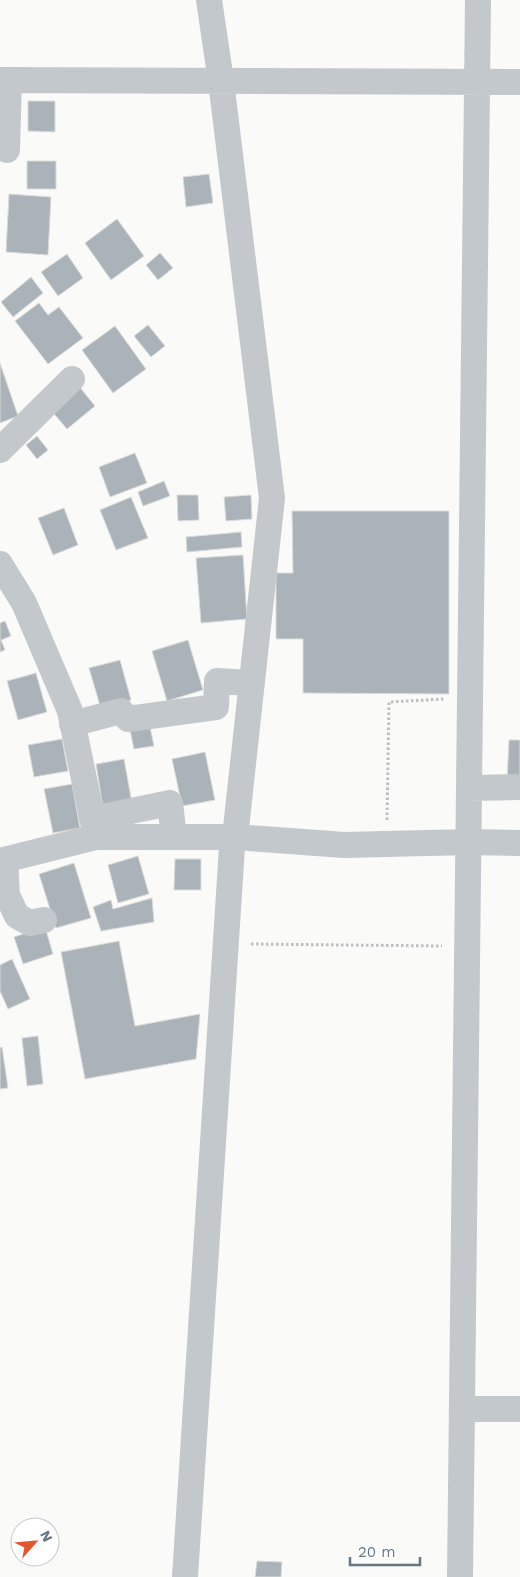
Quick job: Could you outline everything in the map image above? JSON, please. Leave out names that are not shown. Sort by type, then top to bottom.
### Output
[{"type":"street","points":[[185,1577],[232,847],[235,837],[272,498],[221,81],[209,0]]},
{"type":"street","points":[[460,1577],[478,0]]},
{"type":"street","points":[[7,150],[5,80],[520,82]]},
{"type":"street","points":[[0,450],[72,378]]},
{"type":"street","points":[[0,564],[24,603],[70,711],[94,828]]},
{"type":"street","points":[[72,724],[121,711],[128,719],[216,707],[217,681],[252,683]]},
{"type":"street","points":[[470,788],[520,787]]},
{"type":"street","points":[[44,920],[30,923],[17,916],[8,895],[2,861],[94,828],[170,804],[174,837],[235,837],[344,845],[469,842],[520,843]]},
{"type":"street","points":[[462,1409],[520,1410]]},
{"type":"path","points":[[386,844],[389,702],[471,697]]},
{"type":"path","points":[[226,944],[468,946]]},
{"type":"building","points":[[28,101],[55,101],[55,132],[28,131]]},
{"type":"building","points":[[27,161],[56,161],[56,189],[27,189]]},
{"type":"building","points":[[209,174],[213,203],[186,207],[183,177]]},
{"type":"building","points":[[9,194],[51,197],[48,255],[6,252]]},
{"type":"building","points":[[117,219],[144,256],[111,280],[85,243]]},
{"type":"building","points":[[160,253],[173,268],[158,280],[146,265]]},
{"type":"building","points":[[67,254],[83,278],[58,296],[41,272]]},
{"type":"building","points":[[31,277],[43,293],[13,317],[1,302]]},
{"type":"building","points":[[39,303],[48,315],[59,307],[83,338],[48,364],[15,321]]},
{"type":"building","points":[[148,325],[165,346],[151,357],[134,336]]},
{"type":"building","points":[[115,326],[146,369],[113,393],[82,350]]},
{"type":"building","points":[[0,363],[18,416],[0,423]]},
{"type":"building","points":[[78,385],[95,406],[67,429],[50,409]]},
{"type":"building","points":[[37,436],[48,450],[37,459],[26,445]]},
{"type":"building","points":[[135,453],[147,483],[110,497],[99,467]]},
{"type":"building","points":[[164,481],[170,496],[143,506],[138,492]]},
{"type":"building","points":[[177,495],[198,495],[199,520],[178,521]]},
{"type":"building","points":[[251,495],[252,519],[226,521],[224,497]]},
{"type":"building","points":[[131,497],[148,538],[116,550],[100,510]]},
{"type":"building","points":[[64,508],[78,545],[53,555],[38,518]]},
{"type":"building","points":[[292,511],[449,511],[449,694],[303,693],[303,639],[276,639],[276,573],[293,573]]},
{"type":"building","points":[[241,532],[242,547],[187,552],[186,537]]},
{"type":"building","points":[[243,555],[247,619],[201,623],[196,558]]},
{"type":"building","points":[[5,621],[11,636],[1,640],[5,650],[0,652],[0,623]]},
{"type":"building","points":[[188,640],[203,690],[167,701],[152,651]]},
{"type":"building","points":[[120,660],[131,700],[101,709],[89,668]]},
{"type":"building","points":[[36,673],[47,712],[18,720],[7,681]]},
{"type":"building","points":[[150,727],[154,746],[134,749],[130,730]]},
{"type":"building","points":[[62,739],[68,771],[34,777],[28,745]]},
{"type":"building","points":[[509,740],[520,740],[520,781],[507,780]]},
{"type":"building","points":[[205,752],[215,800],[182,806],[172,759]]},
{"type":"building","points":[[124,759],[132,803],[103,808],[96,764]]},
{"type":"building","points":[[72,784],[80,828],[53,833],[44,789]]},
{"type":"building","points":[[138,856],[149,894],[118,903],[108,865]]},
{"type":"building","points":[[175,859],[201,859],[201,890],[174,890]]},
{"type":"building","points":[[74,863],[91,918],[56,928],[39,874]]},
{"type":"building","points":[[152,898],[154,922],[101,931],[93,907],[111,900],[113,909]]},
{"type":"building","points":[[45,927],[53,954],[23,964],[14,937]]},
{"type":"building","points":[[119,941],[135,1026],[200,1014],[196,1059],[85,1079],[61,952]]},
{"type":"building","points":[[12,959],[30,999],[8,1009],[0,991],[0,965]]},
{"type":"building","points":[[38,1036],[43,1084],[27,1086],[22,1038]]},
{"type":"building","points":[[2,1047],[8,1088],[0,1089],[0,1048]]},
{"type":"building","points":[[257,1561],[282,1562],[281,1577],[255,1577]]}]
